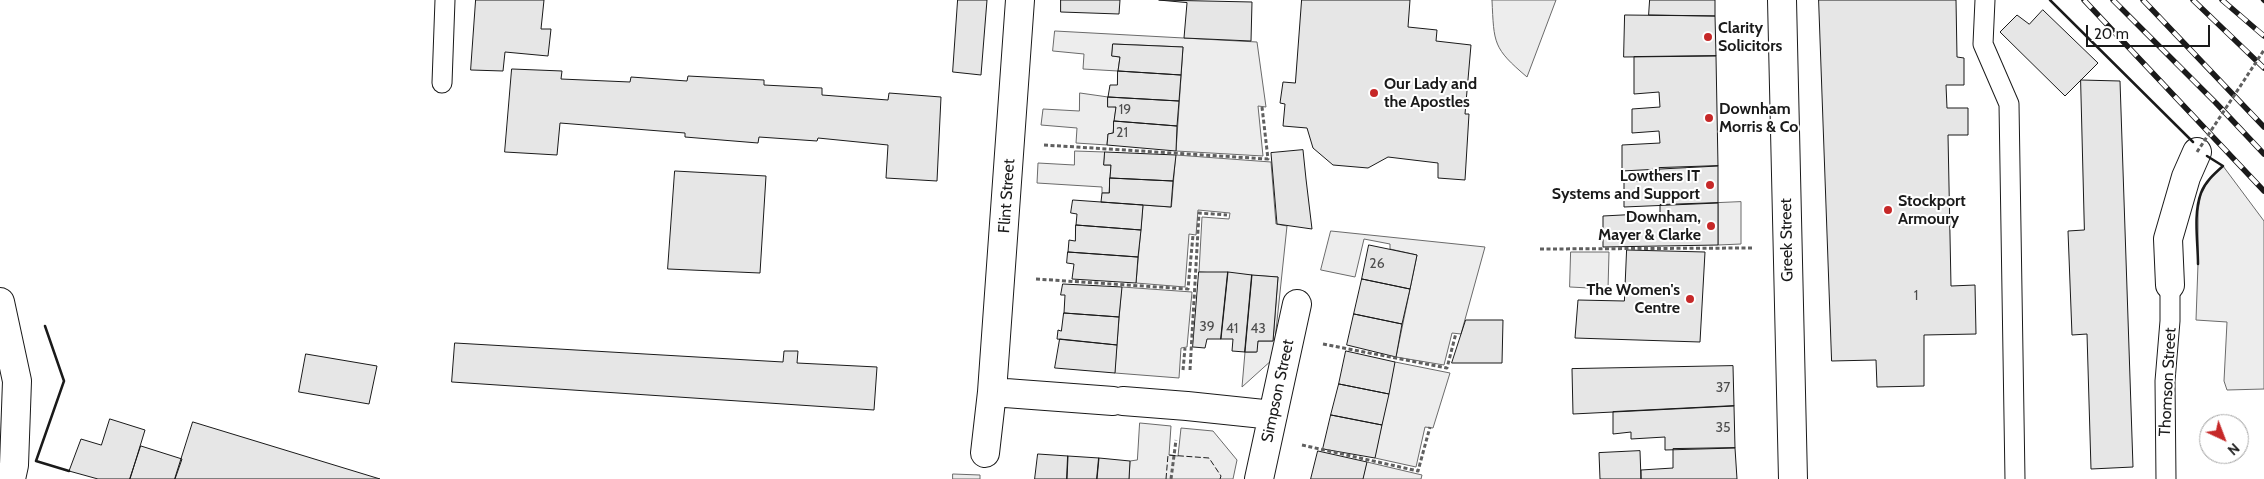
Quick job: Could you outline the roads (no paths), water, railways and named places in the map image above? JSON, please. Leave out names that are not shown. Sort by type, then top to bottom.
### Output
[{"type":"street","name":"Flint Street","points":[[985,452],[992,392],[1001,277],[1020,0]]},
{"type":"street","name":"Greek Street","points":[[1782,0],[1793,479]]},
{"type":"street","points":[[2170,285],[2168,239],[2186,176],[2197,152]]},
{"type":"street","points":[[0,302],[17,381],[14,464],[11,479]]},
{"type":"street","name":"Simpson Street","points":[[1259,479],[1297,304]]},
{"type":"street","points":[[992,392],[1187,406],[1270,427]]},
{"type":"lane","points":[[442,83],[446,0]]},
{"type":"lane","points":[[1985,0],[1983,44],[2009,104],[2015,479]]},
{"type":"lane","name":"Thomson Street","points":[[2166,479],[2165,381],[2170,321],[2170,285]]},
{"type":"railway","points":[[2084,0],[2264,191]]},
{"type":"railway","points":[[2113,0],[2264,154]]},
{"type":"railway","points":[[2143,0],[2264,127]]},
{"type":"railway","points":[[2193,0],[2264,68]]},
{"type":"railway","points":[[2222,0],[2264,36]]},
{"type":"place","name":"Clarity Solicitors","points":[[1708,37]]},
{"type":"place","name":"Our Lady and the Apostles","points":[[1374,93]]},
{"type":"place","name":"Downham Morris & Co","points":[[1709,118]]},
{"type":"place","name":"Lowthers IT Systems and Support","points":[[1710,185]]},
{"type":"place","name":"Stockport Armoury","points":[[1888,210]]},
{"type":"place","name":"Downham, Mayer & Clarke","points":[[1711,226]]},
{"type":"place","name":"The Women's Centre","points":[[1690,299]]}]
